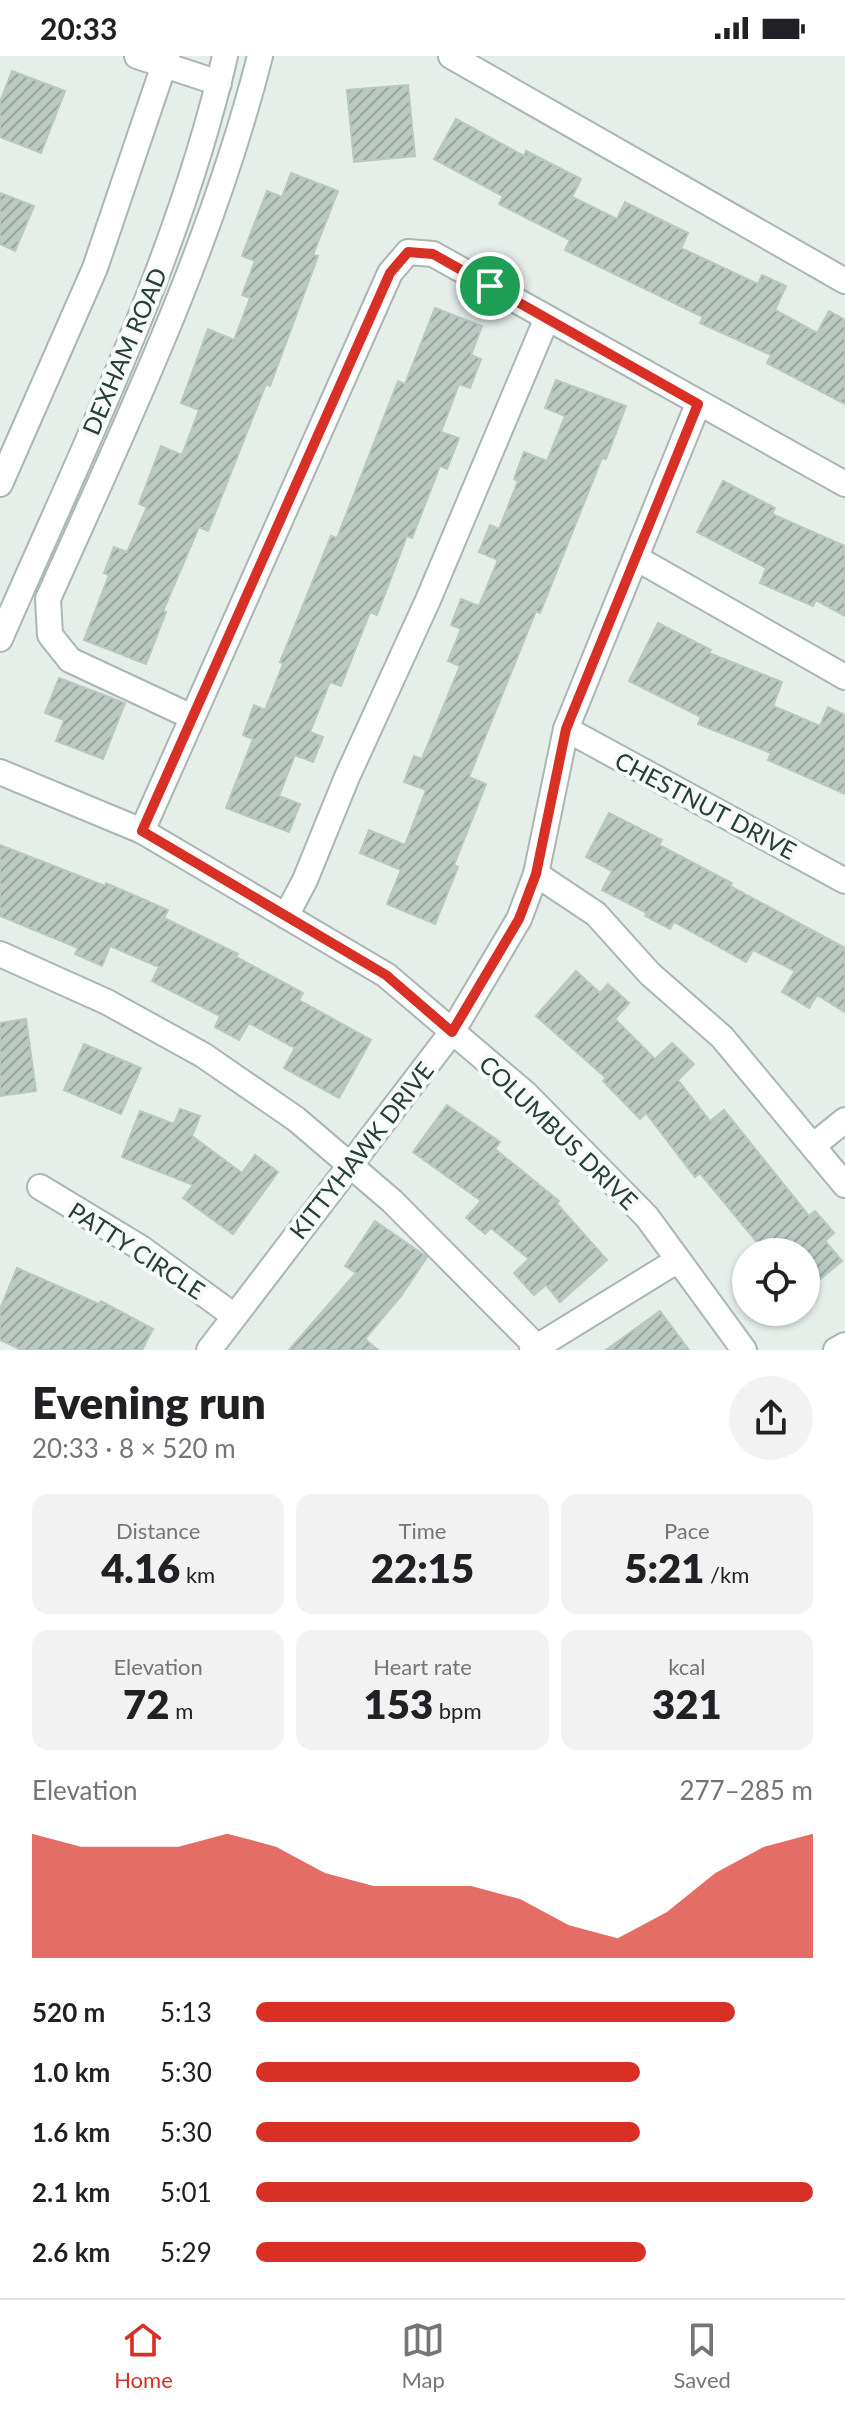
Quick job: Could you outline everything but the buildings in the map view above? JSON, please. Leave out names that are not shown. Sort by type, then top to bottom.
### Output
[{"type":"street","points":[[137,56],[166,60],[219,83]]},
{"type":"street","name":"DEXHAM ROAD","points":[[0,639],[142,314],[189,183],[225,56]]},
{"type":"street","points":[[192,717],[70,660],[50,635],[48,599],[172,320],[213,208],[260,56]]},
{"type":"street","points":[[451,56],[845,281]]},
{"type":"street","points":[[0,484],[95,268],[166,60]]},
{"type":"street","points":[[142,831],[390,273],[408,252],[433,254],[845,484]]},
{"type":"street","points":[[286,916],[305,880],[347,777],[428,600],[547,318]]},
{"type":"street","name":"KITTYHAWK DRIVE","points":[[209,1350],[452,1032],[519,919],[536,874],[566,729],[698,404]]},
{"type":"street","points":[[636,558],[845,677]]},
{"type":"street","name":"CHESTNUT DRIVE","points":[[566,729],[845,881]]},
{"type":"street","name":"COLUMBUS DRIVE","points":[[0,772],[142,831],[386,975],[537,1105],[647,1217],[744,1350]]},
{"type":"street","points":[[536,874],[596,914],[650,974],[722,1037],[845,1185]]},
{"type":"street","points":[[0,954],[107,1002],[203,1055],[296,1119],[392,1201],[535,1348],[678,1260]]},
{"type":"street","points":[[814,1145],[845,1120]]},
{"type":"street","name":"PATTY CIRCLE","points":[[40,1187],[141,1248],[233,1315]]},
{"type":"street","points":[[836,1350],[845,1345]]},
{"type":"route","points":[[408,252],[433,254],[490,286],[698,404],[566,729],[536,874],[519,919],[452,1032],[386,975],[142,831],[390,273],[408,252]]}]
